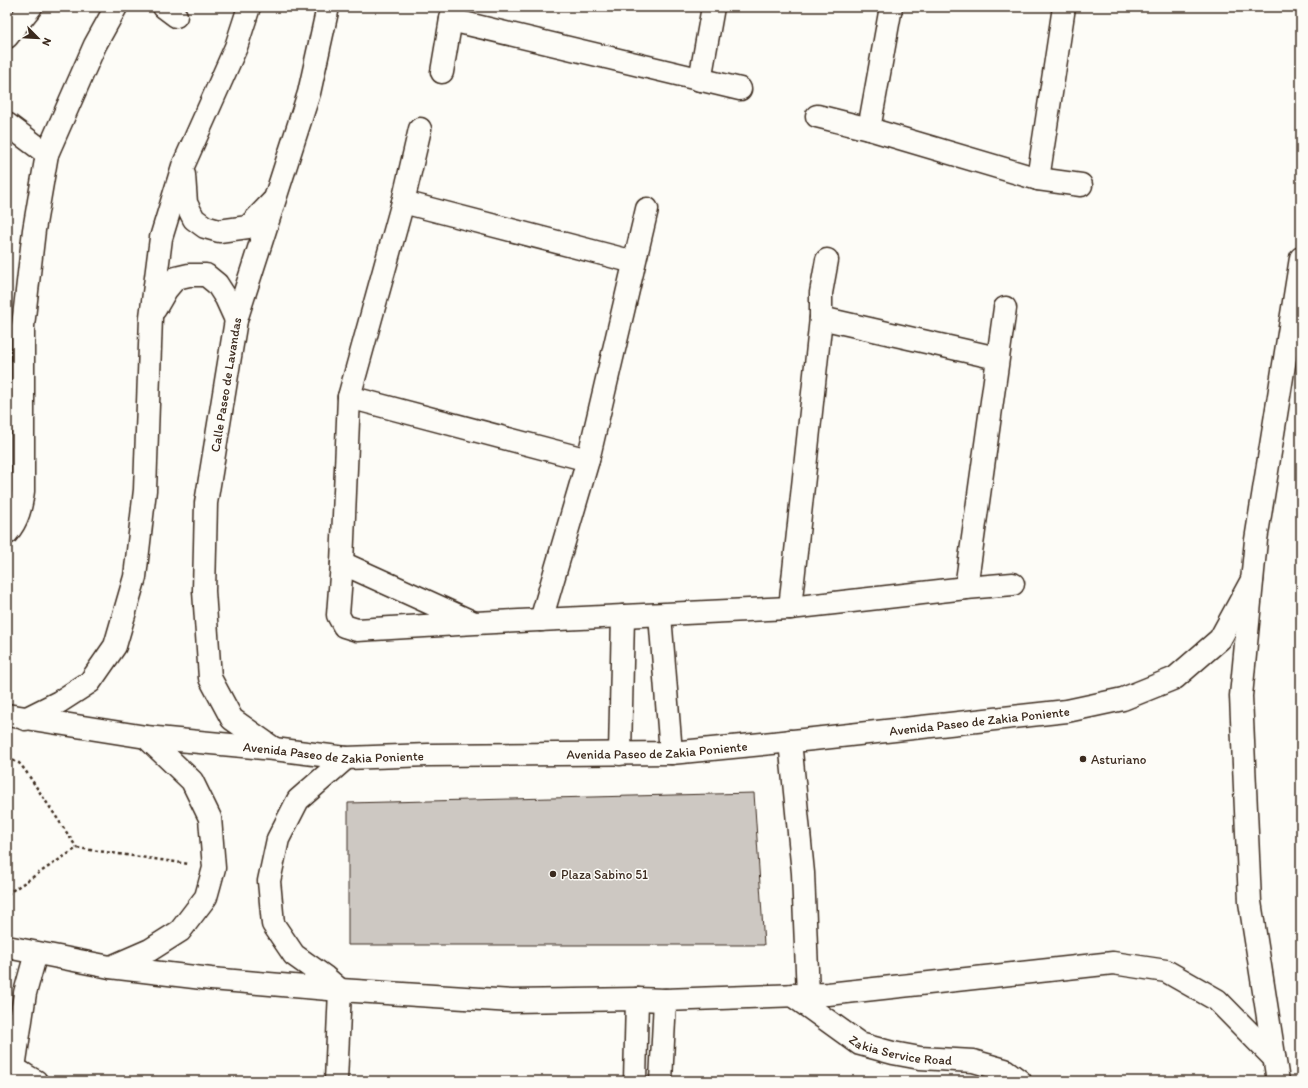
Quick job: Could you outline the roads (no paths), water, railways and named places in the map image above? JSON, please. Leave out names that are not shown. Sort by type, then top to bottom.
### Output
[{"type":"street","points":[[7,37],[31,7]]},
{"type":"street","points":[[7,533],[20,511],[23,491],[23,326],[34,230],[47,154],[95,45],[116,7]]},
{"type":"street","points":[[16,717],[59,702],[90,682],[115,646],[135,578],[144,490],[151,317],[161,238],[183,166],[236,46],[249,7]]},
{"type":"street","name":"Calle Paseo de Lavandas","points":[[274,749],[232,719],[210,678],[204,591],[206,503],[236,320],[309,93],[328,7]]},
{"type":"street","points":[[700,80],[713,7]]},
{"type":"street","points":[[869,129],[891,7]]},
{"type":"street","points":[[1038,179],[1064,7]]},
{"type":"street","points":[[442,72],[452,14],[700,80],[740,89]]},
{"type":"street","points":[[817,116],[869,129],[1038,179],[1081,185]]},
{"type":"street","points":[[7,124],[47,154]]},
{"type":"street","points":[[420,129],[403,202],[349,397],[342,563],[338,615],[344,626],[357,630],[790,608],[1013,584]]},
{"type":"street","points":[[183,166],[186,203],[194,219],[205,227],[219,231],[248,227],[274,201]]},
{"type":"street","points":[[403,202],[634,262]]},
{"type":"street","points":[[541,620],[588,460],[647,209]]},
{"type":"street","points":[[1278,1081],[1250,902],[1241,696],[1256,540],[1301,258]]},
{"type":"street","points":[[790,608],[821,318],[821,292],[827,260]]},
{"type":"street","points":[[151,317],[166,290],[176,278],[189,275],[206,275],[217,284],[226,298],[236,320]]},
{"type":"street","points":[[966,588],[1005,308]]},
{"type":"street","points":[[821,318],[997,358]]},
{"type":"street","points":[[7,346],[23,326]]},
{"type":"street","points":[[349,397],[588,460]]},
{"type":"street","points":[[342,563],[475,623]]},
{"type":"street","name":"Avenida Paseo de Zakia Poniente","points":[[16,717],[146,737],[274,749],[346,758],[428,755],[671,753],[1067,711],[1123,699],[1175,678],[1220,639],[1252,580]]},
{"type":"street","points":[[660,615],[671,753]]},
{"type":"street","points":[[620,754],[623,616]]},
{"type":"street","points":[[110,968],[150,950],[180,931],[206,897],[214,868],[210,818],[192,781],[146,737]]},
{"type":"street","points":[[790,741],[802,873],[800,995]]},
{"type":"street","points":[[340,990],[325,977],[294,955],[273,924],[269,881],[278,839],[298,800],[346,758]]},
{"type":"street","points":[[7,947],[110,968],[211,979],[340,990],[512,1001],[665,1000],[828,994],[1113,963],[1166,971],[1217,1000],[1274,1058]]},
{"type":"street","points":[[36,953],[25,993],[10,1067],[36,1081]]},
{"type":"street","points":[[336,1081],[340,990]]},
{"type":"street","name":"Zakia Service Road","points":[[800,995],[860,1044],[893,1053],[920,1058],[973,1061],[1005,1070],[1020,1081]]},
{"type":"street","points":[[635,1081],[637,999]]},
{"type":"street","points":[[661,1081],[665,1000]]},
{"type":"place","name":"Asturiano","points":[[1083,759]]},
{"type":"place","name":"Plaza Sabino 51","points":[[553,874]]}]
